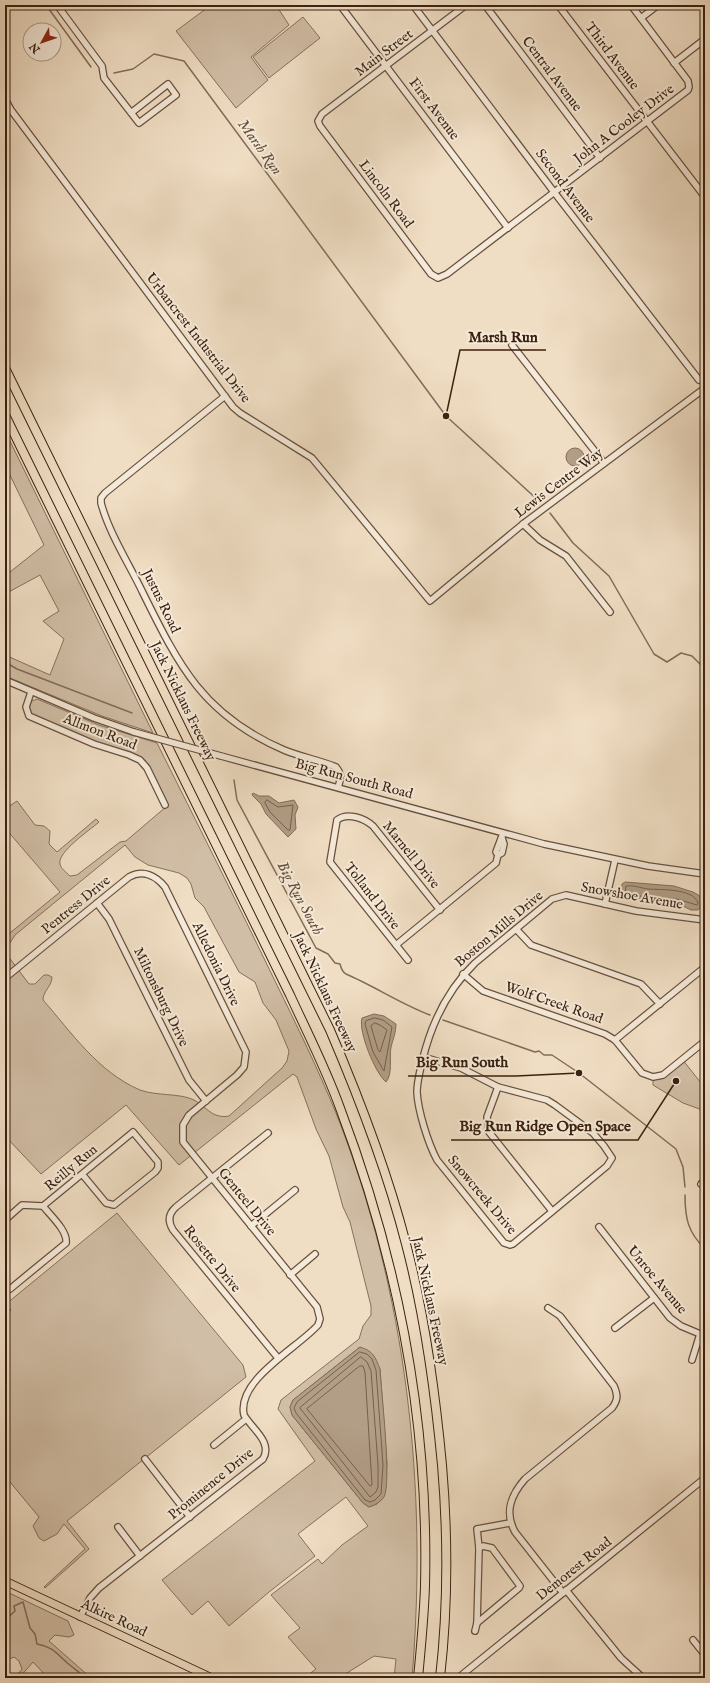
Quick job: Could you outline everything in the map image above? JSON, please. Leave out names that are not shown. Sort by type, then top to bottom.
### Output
[{"type":"highway","name":"Jack Nicklaus Freeway","points":[[5,368],[326,1023],[351,1080],[380,1157],[397,1212],[416,1283],[429,1354],[436,1406],[445,1526],[446,1576],[440,1674]]},
{"type":"highway","points":[[5,415],[326,1070],[358,1157],[380,1225],[398,1298],[409,1356],[419,1435],[425,1543],[423,1617],[418,1678]]},
{"type":"main road","name":"Alkire Road","points":[[5,1582],[212,1678]]},
{"type":"street","points":[[57,5],[97,57],[102,66],[104,78],[131,113],[139,123],[176,95],[168,84],[131,113]]},
{"type":"street","name":"First Avenue","points":[[340,5],[508,228]]},
{"type":"street","name":"Second Avenue","points":[[413,5],[554,192],[700,380]]},
{"type":"street","name":"Main Street","points":[[318,121],[322,114],[466,5]]},
{"type":"street","name":"Central Avenue","points":[[485,5],[600,158]]},
{"type":"street","name":"Third Avenue","points":[[558,5],[705,197]]},
{"type":"street","points":[[631,5],[674,63],[705,39]]},
{"type":"street","points":[[641,18],[658,5]]},
{"type":"street","name":"John A Cooley Drive","points":[[438,278],[447,274],[682,95],[690,87],[688,81],[674,63]]},
{"type":"street","name":"Urbancrest Industrial Drive","points":[[5,99],[15,115],[225,396],[240,413],[312,458],[430,601]]},
{"type":"street","name":"Lincoln Road","points":[[318,121],[320,126],[431,274],[438,278]]},
{"type":"street","points":[[512,345],[604,463]]},
{"type":"street","name":"Lewis Centre Way","points":[[430,601],[523,524],[705,388]]},
{"type":"street","name":"Justus Road","points":[[225,396],[105,493],[101,498],[102,507],[171,648],[186,673],[200,691],[228,718],[246,730],[286,750],[336,767],[340,772],[341,778],[338,787]]},
{"type":"street","points":[[523,524],[540,540],[566,556],[610,612]]},
{"type":"street","name":"Big Run South Road","points":[[5,680],[94,718],[134,732],[338,787],[502,836],[615,860],[705,874]]},
{"type":"street","name":"Allmon Road","points":[[31,692],[26,707],[29,716],[94,744],[140,760],[147,768],[165,805]]},
{"type":"street","name":"Marnell Drive","points":[[338,819],[344,816],[362,819],[373,826],[440,910]]},
{"type":"street","name":"Tolland Drive","points":[[338,819],[335,822],[330,862],[408,960]]},
{"type":"street","points":[[396,945],[496,863],[498,855],[502,853],[504,844],[502,836]]},
{"type":"street","points":[[605,904],[615,860]]},
{"type":"street","name":"Pentress Drive","points":[[5,978],[132,875],[146,874],[156,877],[165,887]]},
{"type":"street","name":"Alledonia Drive","points":[[165,887],[246,1052]]},
{"type":"street","name":"Snowshoe Avenue","points":[[555,898],[566,896],[636,911],[705,920]]},
{"type":"street","name":"Boston Mills Drive","points":[[434,1020],[463,974],[555,898]]},
{"type":"street","name":"Miltonsburg Drive","points":[[97,903],[109,919],[189,1080],[206,1100]]},
{"type":"street","points":[[516,929],[531,945],[642,984],[660,1004]]},
{"type":"street","points":[[615,1040],[705,967]]},
{"type":"street","name":"Wolf Creek Road","points":[[463,974],[483,991],[597,1030],[615,1040],[642,1073],[648,1076],[662,1075],[705,1041]]},
{"type":"street","name":"Snowcreek Drive","points":[[434,1020],[423,1057],[417,1092],[434,1153],[504,1243],[510,1245],[552,1211]]},
{"type":"street","name":"Genteel Drive","points":[[246,1052],[244,1067],[237,1075],[189,1115],[182,1125],[182,1131],[185,1146],[317,1307],[320,1319],[314,1330],[278,1358]]},
{"type":"street","points":[[423,1057],[461,1068],[498,1087],[547,1100],[555,1104],[593,1133],[604,1146],[612,1158],[607,1166],[552,1211],[489,1132],[487,1117],[498,1087]]},
{"type":"street","name":"Reilly Run","points":[[5,1220],[22,1205],[43,1206],[133,1132],[158,1162],[158,1168],[114,1205],[106,1203],[82,1174]]},
{"type":"street","name":"Rosette Drive","points":[[268,1133],[172,1210],[170,1222],[173,1230],[278,1358]]},
{"type":"street","points":[[251,1226],[295,1190]]},
{"type":"street","points":[[5,1291],[10,1289],[66,1243],[64,1233],[43,1206]]},
{"type":"street","name":"Unroe Avenue","points":[[599,1227],[654,1298],[675,1322],[703,1335]]},
{"type":"street","points":[[290,1275],[315,1254]]},
{"type":"street","points":[[615,1328],[654,1298]]},
{"type":"street","points":[[548,1308],[560,1316],[614,1386],[617,1393],[616,1401],[612,1408],[524,1479],[516,1488],[511,1501],[510,1523],[520,1539],[621,1658],[643,1678]]},
{"type":"street","points":[[692,1360],[703,1335]]},
{"type":"street","points":[[214,1445],[246,1419],[243,1406],[251,1389],[260,1375],[278,1358]]},
{"type":"street","name":"Prominence Drive","points":[[80,1617],[94,1593],[260,1462],[265,1456],[265,1443],[246,1419]]},
{"type":"street","points":[[145,1459],[190,1517]]},
{"type":"street","name":"Demorest Road","points":[[458,1678],[705,1478]]},
{"type":"street","points":[[475,1631],[477,1623],[479,1548],[477,1528],[510,1523]]},
{"type":"street","points":[[118,1527],[140,1556]]},
{"type":"street","points":[[477,1623],[520,1588],[492,1548],[483,1546],[479,1548]]},
{"type":"street","points":[[693,1640],[705,1655]]},
{"type":"shaded area","points":[[211,5],[276,5],[289,25],[251,57],[268,80],[236,108],[176,31]]},
{"type":"shaded area","points":[[303,17],[320,38],[269,78],[253,57]]},
{"type":"shaded area","points":[[5,431],[153,733],[102,716],[5,676],[5,655],[50,675],[64,639],[43,621],[59,611],[40,575],[5,594],[5,576],[44,545],[5,465]]},
{"type":"shaded area","points":[[37,699],[99,725],[157,743],[292,1015],[336,1113],[360,1181],[380,1250],[395,1321],[407,1391],[414,1463],[417,1534],[416,1606],[412,1678],[394,1678],[396,1659],[374,1656],[339,1678],[304,1678],[316,1669],[288,1637],[300,1628],[271,1595],[318,1559],[322,1564],[342,1545],[368,1526],[346,1497],[298,1534],[315,1556],[229,1626],[208,1601],[192,1615],[162,1580],[315,1461],[278,1409],[281,1400],[359,1339],[363,1326],[371,1315],[371,1306],[350,1222],[343,1207],[329,1156],[316,1129],[297,1077],[293,1074],[179,1165],[126,1105],[41,1174],[5,1136],[5,937],[60,892],[5,828],[5,809],[17,801],[35,825],[44,826],[50,831],[49,844],[57,852],[96,819],[99,822],[69,848],[60,859],[61,867],[70,876],[77,875],[120,842],[126,841],[167,806],[144,762],[32,715],[28,708],[29,702]],"holes":[[[125,845],[135,857],[148,865],[179,873],[187,878],[191,884],[195,898],[204,907],[239,972],[255,982],[263,1003],[276,1020],[289,1051],[287,1061],[282,1068],[229,1116],[218,1116],[210,1112],[199,1103],[188,1098],[140,1090],[111,1073],[87,1051],[43,1000],[44,994],[51,983],[52,977],[44,975],[35,984],[29,984],[8,956],[8,946],[15,935]],[[360,1347],[380,1369],[387,1464],[384,1496],[377,1504],[369,1507],[363,1503],[292,1415],[290,1407],[293,1400]]]},
{"type":"shaded area","points":[[682,1059],[705,1088],[705,1111],[683,1103],[653,1085],[653,1077]]},
{"type":"shaded area","points":[[117,1213],[243,1365],[246,1377],[67,1521],[89,1549],[45,1588],[44,1587],[85,1549],[64,1524],[57,1534],[44,1541],[39,1538],[33,1526],[39,1517],[5,1476],[5,1384],[8,1382],[5,1376],[5,1315],[11,1310],[6,1304]]},
{"type":"shaded area","points":[[5,1591],[68,1621],[74,1635],[69,1637],[55,1635],[49,1641],[91,1678],[48,1678],[33,1662],[19,1678],[15,1678],[22,1669],[19,1661],[14,1657],[5,1661]]},
{"type":"water","points":[[575,448],[581,451],[584,457],[581,463],[575,466],[569,463],[566,457],[569,451]]},
{"type":"water","points":[[253,793],[259,796],[269,796],[279,803],[294,800],[298,807],[295,815],[296,829],[288,837],[266,814],[261,804],[252,795]]},
{"type":"water","points":[[625,882],[674,886],[693,892],[700,896],[703,901],[698,910],[691,910],[677,903],[653,903],[624,896],[621,895],[622,884]]},
{"type":"water","points":[[374,1014],[384,1016],[396,1024],[390,1051],[390,1070],[386,1082],[377,1070],[368,1052],[361,1024],[362,1018]]},
{"type":"water","points":[[360,1347],[371,1352],[380,1369],[387,1456],[386,1488],[384,1497],[378,1503],[369,1507],[363,1503],[292,1415],[290,1407],[293,1400]]},
{"type":"waterway","name":"Marsh Run","points":[[46,5],[91,67]]},
{"type":"waterway","name":"Marsh Run","points":[[114,73],[133,69],[154,54],[184,61],[446,416],[540,502]]},
{"type":"waterway","name":"Marsh Run","points":[[550,513],[573,543],[609,576],[654,654],[667,662],[681,653],[692,656],[705,669]]},
{"type":"waterway","name":"Big Run South","points":[[5,662],[17,669],[132,713]]},
{"type":"waterway","name":"Big Run South","points":[[234,780],[237,800],[316,948],[328,954],[335,963],[340,964],[341,968],[346,974],[430,1015]]},
{"type":"waterway","name":"Big Run South","points":[[443,1020],[535,1052],[539,1051],[544,1055],[552,1055],[579,1073],[676,1149],[683,1167],[685,1187]]},
{"type":"waterway","name":"Big Run South","points":[[685,1195],[687,1218],[691,1231],[705,1249]]},
{"type":"waterway","points":[[5,1620],[15,1611],[14,1606],[23,1602],[30,1628],[35,1634],[37,1644],[48,1647],[56,1652],[85,1678]]},
{"type":"place","name":"Marsh Run","points":[[446,416]]},
{"type":"place","name":"Big Run South","points":[[579,1073]]},
{"type":"place","name":"Big Run Ridge Open Space","points":[[676,1081]]}]
